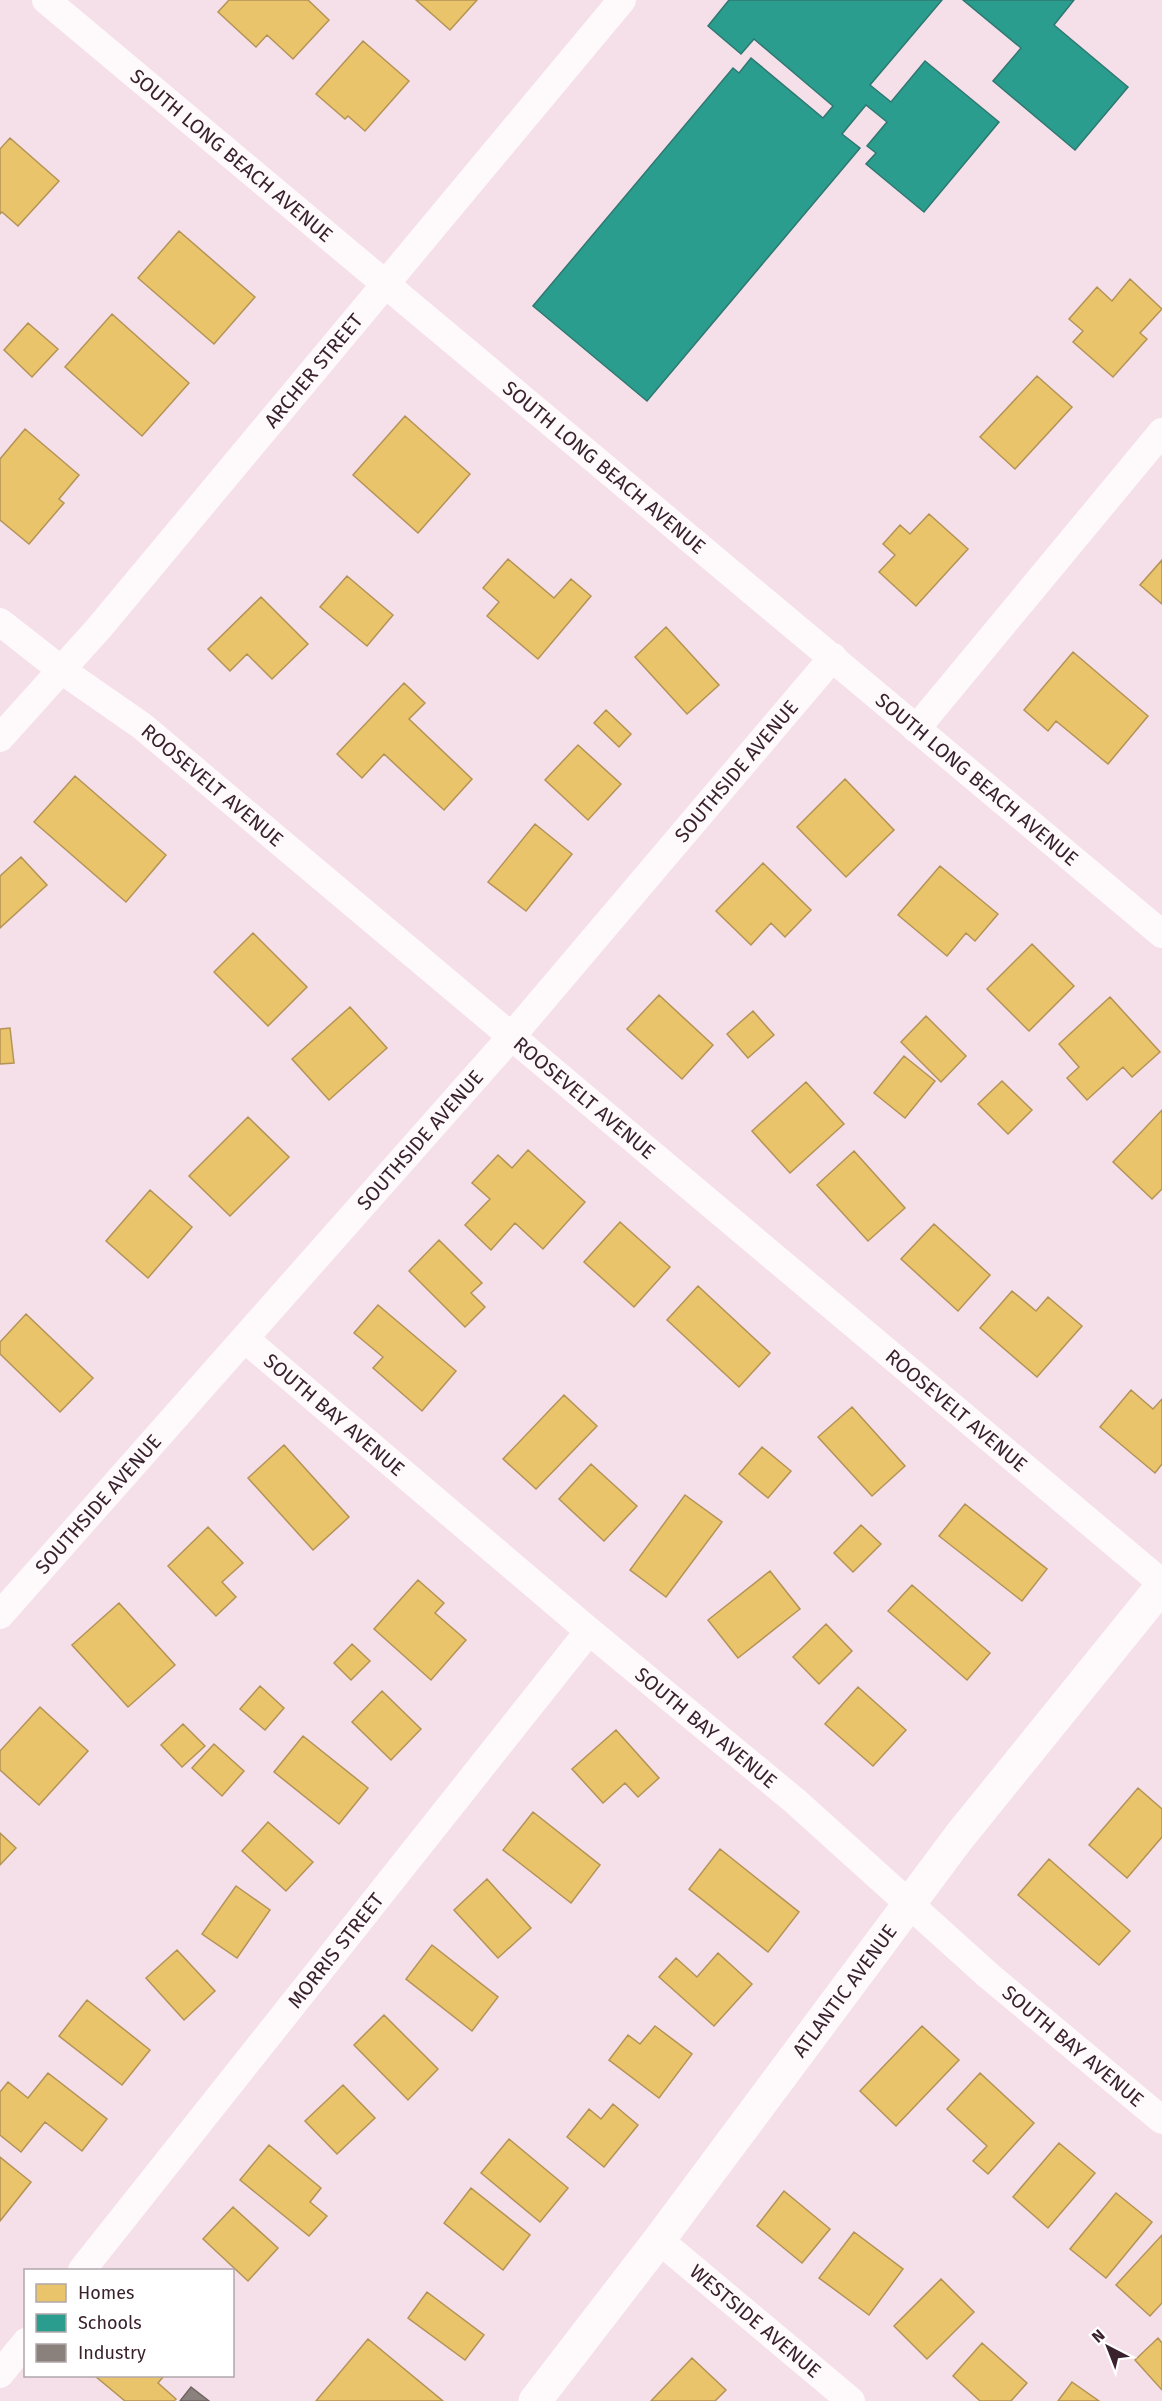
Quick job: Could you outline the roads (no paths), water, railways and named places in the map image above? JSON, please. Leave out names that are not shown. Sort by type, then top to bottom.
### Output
[{"type":"main road","name":"ATLANTIC AVENUE","points":[[535,2401],[659,2240],[959,1838],[1162,1584]]},
{"type":"street","name":"SOUTH LONG BEACH AVENUE","points":[[46,0],[1162,934]]},
{"type":"street","name":"ARCHER STREET","points":[[0,738],[99,628],[622,0]]},
{"type":"street","points":[[916,729],[1162,432]]},
{"type":"street","name":"ROOSEVELT AVENUE","points":[[0,622],[60,669],[142,726],[1162,1584]]},
{"type":"street","name":"SOUTHSIDE AVENUE","points":[[0,1615],[511,1037],[833,657]]},
{"type":"street","name":"SOUTH BAY AVENUE","points":[[245,1339],[795,1801],[989,1976],[1162,2120]]},
{"type":"street","name":"MORRIS STREET","points":[[84,2269],[589,1630]]},
{"type":"street","name":"WESTSIDE AVENUE","points":[[659,2240],[851,2401]]},
{"type":"street","points":[[0,2374],[24,2344]]}]
